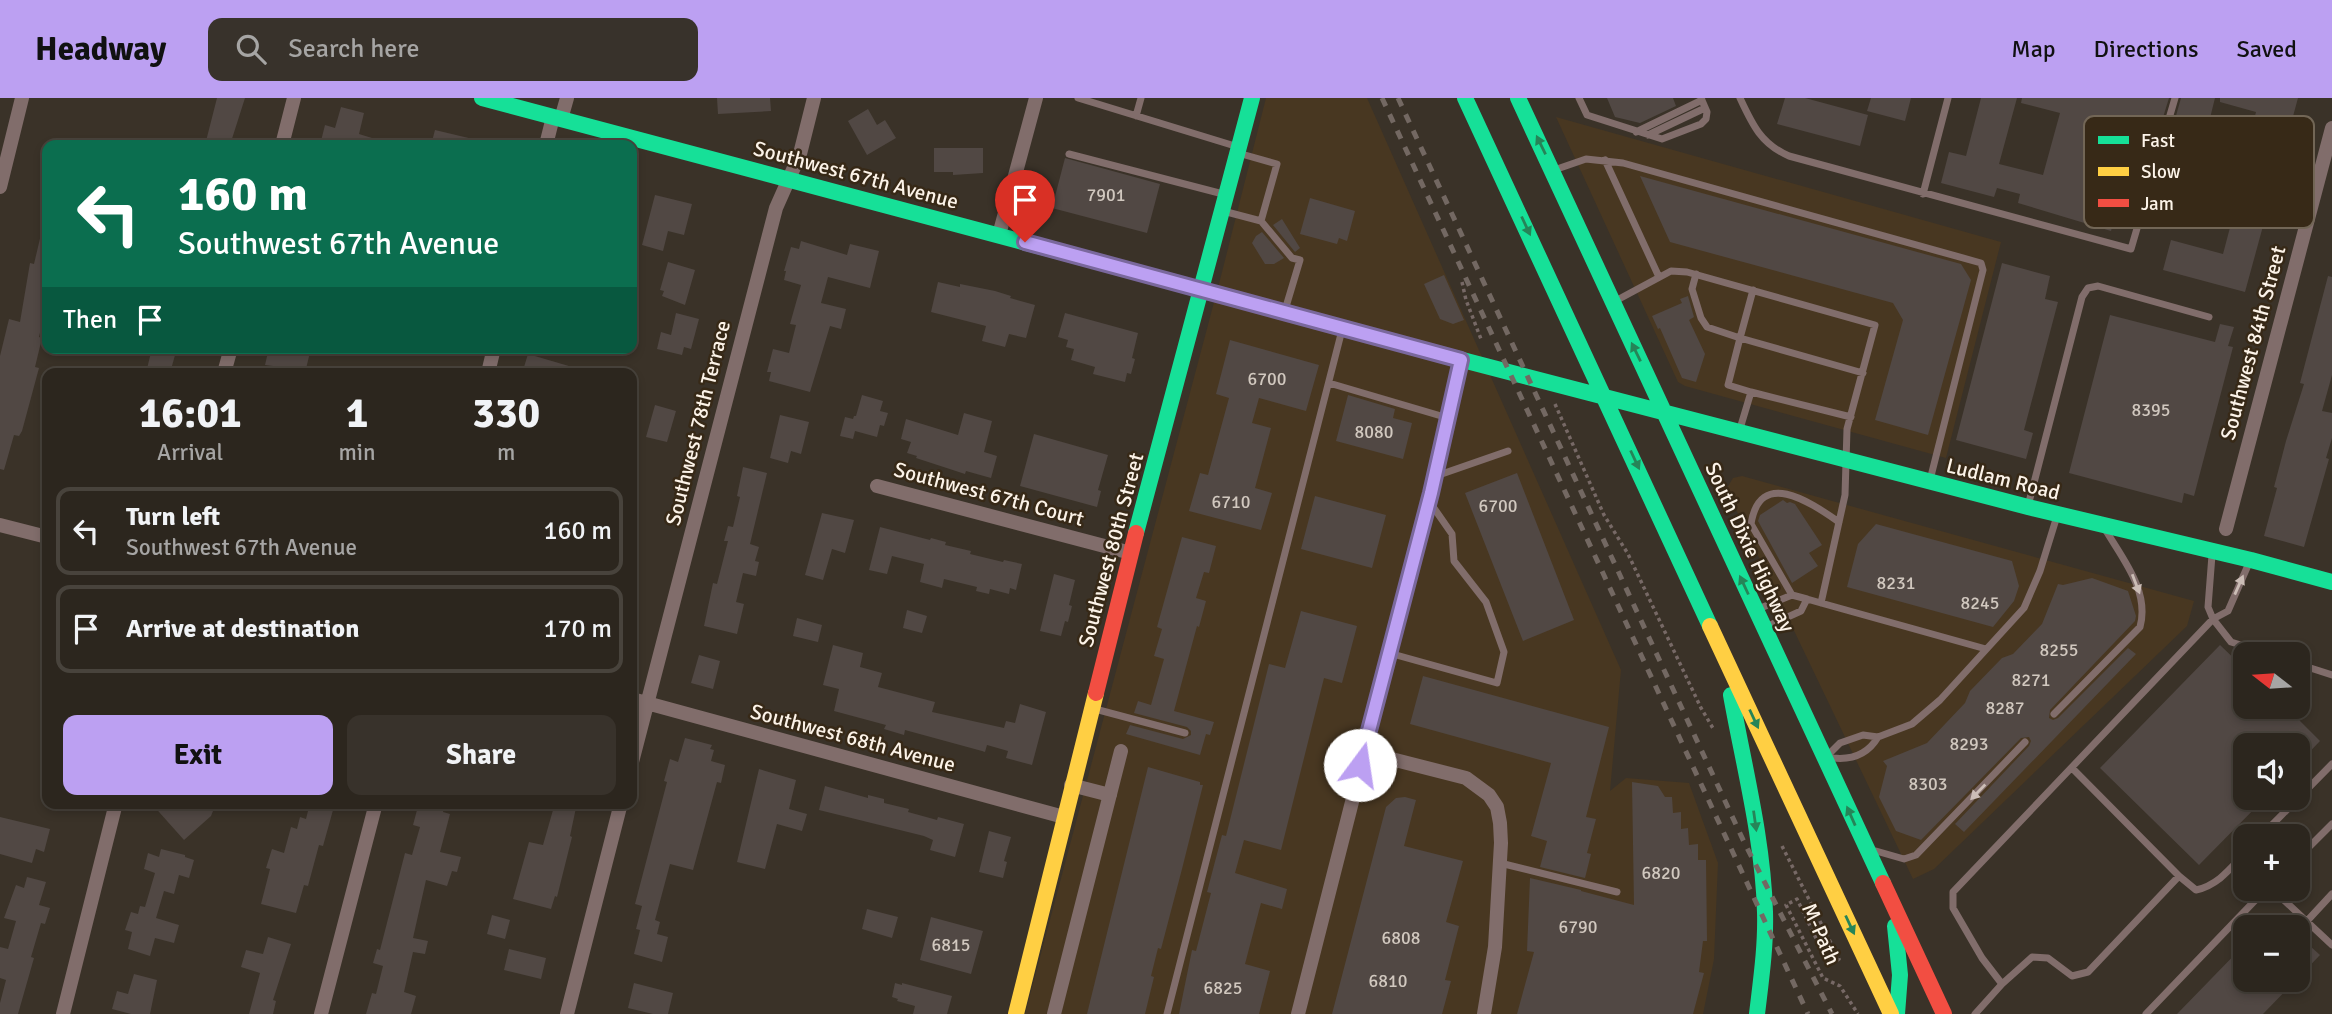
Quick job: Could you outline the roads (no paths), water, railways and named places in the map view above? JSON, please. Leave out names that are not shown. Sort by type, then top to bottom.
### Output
[{"type":"main road","name":"Southwest 67th Avenue","points":[[482,98],[1665,414]]},
{"type":"main road","name":"Southwest 80th Street","points":[[1016,1014],[1130,553],[1252,98]]},
{"type":"main road","points":[[1465,98],[1891,1014]]},
{"type":"main road","name":"South Dixie Highway","points":[[1518,98],[1944,1014]]},
{"type":"main road","name":"Ludlam Road","points":[[1665,414],[2332,582]]},
{"type":"main road","points":[[1725,657],[1754,812],[1764,897],[1763,953],[1757,1014]]},
{"type":"main road","points":[[1891,900],[1900,975],[1897,1014]]},
{"type":"street","points":[[0,187],[22,98]]},
{"type":"street","points":[[283,140],[294,98]]},
{"type":"street","points":[[547,140],[567,98]]},
{"type":"street","name":"Southwest 78th Terrace","points":[[637,742],[776,208],[800,153],[814,98]]},
{"type":"street","points":[[999,235],[1036,98]]},
{"type":"street","name":"Southwest 84th Street","points":[[2314,196],[2332,128]]},
{"type":"street","name":"Southwest 84th Street","points":[[2226,528],[2306,228]]},
{"type":"street","points":[[1298,1014],[1435,476],[1461,360]]},
{"type":"street","name":"Southwest 67th Court","points":[[877,486],[1130,553]]},
{"type":"street","points":[[0,525],[42,536]]},
{"type":"street","name":"Southwest 68th Avenue","points":[[637,700],[1064,817]]},
{"type":"street","points":[[1054,1014],[1121,751]]},
{"type":"street","points":[[1364,752],[1466,778],[1489,795],[1497,807],[1500,823],[1500,863],[1495,947],[1484,1014]]},
{"type":"street","points":[[1071,785],[1110,795]]},
{"type":"street","points":[[63,1014],[114,809]]},
{"type":"street","points":[[321,1014],[374,809]]},
{"type":"street","points":[[567,1014],[619,809]]},
{"type":"lane","points":[[1078,98],[1277,164],[1261,221]]},
{"type":"lane","points":[[1136,116],[1140,98]]},
{"type":"lane","points":[[1579,98],[1587,115],[1636,132],[1662,139],[1701,124],[1706,119],[1705,108],[1701,99],[1636,132]]},
{"type":"lane","points":[[1740,98],[1759,135],[1782,153],[1923,194],[2132,249],[2138,228]]},
{"type":"lane","points":[[1923,194],[1948,98]]},
{"type":"lane","points":[[2170,116],[2175,98]]},
{"type":"lane","points":[[1648,135],[1705,108]]},
{"type":"lane","points":[[1069,154],[1225,203],[1261,221],[1293,258],[1300,260],[1285,312]]},
{"type":"lane","points":[[1553,170],[1586,159],[1605,160],[1981,263],[1983,270],[1930,482]]},
{"type":"lane","points":[[1605,160],[1659,277]]},
{"type":"lane","points":[[1612,303],[1671,271],[1696,274],[1875,325],[1847,429],[1844,495],[1821,603]]},
{"type":"lane","points":[[1696,274],[1692,289],[1707,327],[1863,373]]},
{"type":"lane","points":[[2028,507],[2082,297],[2088,288],[2098,286],[2209,317]]},
{"type":"lane","points":[[1753,290],[1728,385],[1851,417]]},
{"type":"lane","points":[[1167,1014],[1343,327]]},
{"type":"lane","points":[[1329,383],[1448,418]]},
{"type":"lane","points":[[1739,432],[1751,391]]},
{"type":"lane","points":[[1435,476],[1508,451]]},
{"type":"lane","points":[[1792,595],[1751,524],[1760,499],[1768,494],[1785,493],[1810,503],[1839,522]]},
{"type":"lane","points":[[1389,653],[1497,683],[1504,652],[1486,602],[1454,561],[1452,534],[1429,500]]},
{"type":"lane","points":[[1825,758],[1840,743],[1863,735],[1878,737],[1919,720],[1940,700],[2024,608],[2040,572],[2058,514]]},
{"type":"lane","points":[[2054,714],[2140,626],[2143,616],[2143,602],[2133,575],[2102,525]]},
{"type":"lane","points":[[2212,551],[2208,607],[2213,620],[2233,643]]},
{"type":"lane","points":[[2002,984],[1982,958],[1953,908],[1953,892],[2213,620],[2228,611],[2251,560]]},
{"type":"lane","points":[[1756,610],[1792,595],[1986,649]]},
{"type":"lane","points":[[1765,628],[1801,611],[1807,599]]},
{"type":"lane","points":[[2310,668],[2332,675]]},
{"type":"lane","points":[[1091,708],[1185,733]]},
{"type":"lane","points":[[1825,758],[1850,759],[1871,748],[1878,737]]},
{"type":"lane","points":[[1866,847],[1904,859],[1916,855],[2025,742]]},
{"type":"lane","points":[[2274,824],[2332,764]]},
{"type":"lane","points":[[2072,768],[2196,890],[2208,887],[2233,865]]},
{"type":"lane","points":[[2310,846],[2332,824]]},
{"type":"lane","points":[[1500,863],[1617,892]]},
{"type":"lane","points":[[1975,1014],[2002,984],[2032,957],[2048,958],[2072,976],[2088,972],[2179,876]]},
{"type":"lane","points":[[2310,918],[2332,894]]},
{"type":"lane","points":[[2146,1014],[2254,901]]},
{"type":"lane","points":[[2286,901],[2301,915]]},
{"type":"lane","points":[[2310,924],[2332,945]]},
{"type":"railway","points":[[1382,98],[1808,1014]]},
{"type":"railway","points":[[1398,98],[1745,844],[1832,1014]]}]
